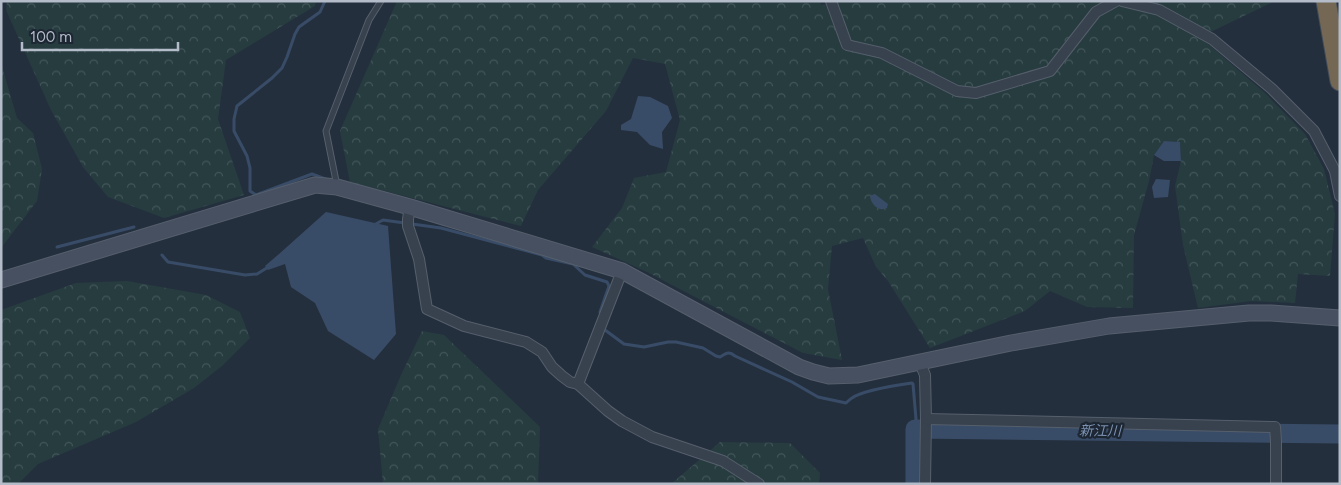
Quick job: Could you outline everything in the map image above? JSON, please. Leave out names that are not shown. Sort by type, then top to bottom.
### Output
[{"type":"highway","points":[[1326,1],[1340,81]]},
{"type":"street","points":[[831,1],[847,45],[882,53],[957,91],[976,93],[1050,71],[1096,12],[1116,1]]},
{"type":"street","points":[[1122,1],[1159,10],[1212,39],[1272,89],[1314,131],[1335,171],[1340,196]]},
{"type":"street","points":[[1,280],[315,185],[337,186],[622,271],[799,367],[829,376],[858,375],[1011,343],[1109,326],[1248,313],[1340,318]]},
{"type":"street","points":[[410,207],[408,226],[419,259],[427,309],[464,326],[526,342],[542,352],[552,367],[562,376],[570,382],[578,384],[622,421],[652,437],[723,461],[759,484]]},
{"type":"street","points":[[578,384],[622,271]]},
{"type":"street","points":[[920,363],[925,376],[925,484]]},
{"type":"street","points":[[926,420],[1275,427],[1276,484]]},
{"type":"lane","points":[[337,186],[326,131],[369,20],[381,1]]},
{"type":"green space","points":[[7,1],[316,1],[315,6],[226,60],[218,119],[244,195],[164,218],[108,197],[83,167],[51,110],[6,10]]},
{"type":"green space","points":[[397,1],[820,1],[821,5],[834,1],[1275,1],[1200,37],[1265,93],[1305,134],[1324,169],[1335,214],[1330,276],[1298,274],[1295,303],[1251,301],[1198,308],[1183,245],[1175,186],[1181,161],[1180,142],[1164,141],[1154,155],[1134,235],[1133,308],[1087,307],[1050,291],[1025,311],[930,348],[888,281],[876,267],[863,238],[832,246],[828,289],[842,360],[803,353],[647,272],[592,247],[622,208],[634,178],[666,172],[680,120],[665,64],[633,58],[606,111],[538,190],[521,226],[350,182],[340,131]]},
{"type":"green space","points":[[1,63],[17,118],[33,133],[42,169],[37,201],[1,248]]},
{"type":"green space","points":[[127,281],[206,295],[240,312],[250,338],[222,366],[194,388],[136,422],[38,464],[18,484],[1,484],[1,310],[76,283]]},
{"type":"green space","points":[[422,331],[444,335],[540,427],[538,484],[383,484],[378,429]]},
{"type":"green space","points":[[720,442],[790,443],[820,473],[819,484],[671,484]]},
{"type":"water","points":[[638,96],[650,97],[668,106],[672,118],[662,132],[663,149],[650,145],[637,132],[621,130],[621,125],[631,119]]},
{"type":"water","points":[[1164,141],[1180,142],[1181,161],[1164,161],[1154,155]]},
{"type":"water","points":[[1156,179],[1170,180],[1168,197],[1154,198],[1152,187]]},
{"type":"water","points":[[875,194],[888,204],[887,208],[881,209],[874,205],[870,196]]},
{"type":"water","points":[[326,212],[388,226],[396,334],[374,360],[328,331],[315,303],[291,287],[285,264],[268,270],[265,266]]},
{"type":"waterway","points":[[325,1],[320,12],[299,27],[282,68],[237,106],[234,131],[247,156],[250,168],[250,191],[256,195],[312,174],[328,180]]},
{"type":"waterway","points":[[374,225],[383,220],[441,228],[573,264],[585,275],[607,282],[609,286],[600,312],[601,316]]},
{"type":"waterway","points":[[57,247],[134,227]]},
{"type":"waterway","points":[[162,255],[168,262],[245,275],[257,274],[270,266]]},
{"type":"waterway","points":[[604,327],[605,330],[624,344],[644,347],[676,342],[703,348],[720,357],[731,353],[792,382],[818,397],[846,403],[857,395],[881,388],[912,383],[916,419],[915,429]]},
{"type":"waterway","name":"新江川","points":[[915,484],[915,429],[1340,434]]}]
